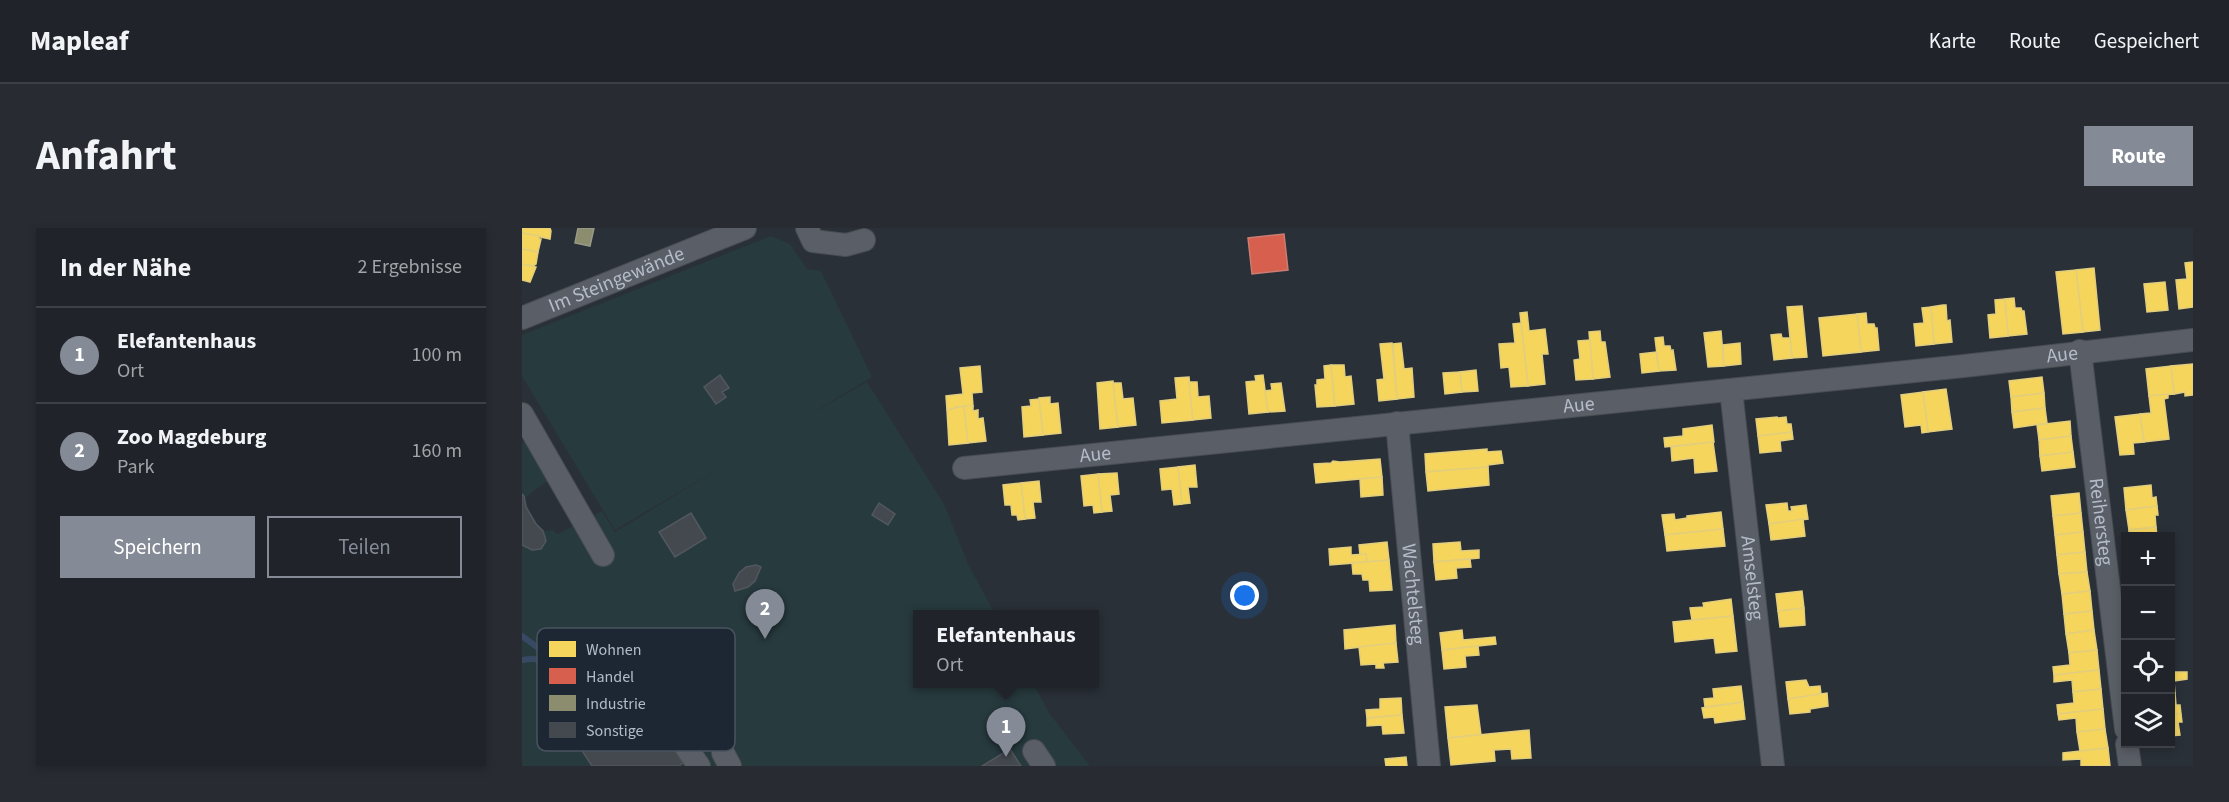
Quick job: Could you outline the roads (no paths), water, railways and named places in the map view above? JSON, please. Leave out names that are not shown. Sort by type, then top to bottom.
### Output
[{"type":"street","name":"Im Steingewände","points":[[522,318],[745,228]]},
{"type":"street","points":[[810,234],[846,245],[864,240]]},
{"type":"street","name":"Aue","points":[[964,468],[1964,366],[2080,351],[2193,340]]},
{"type":"street","name":"Reihersteg","points":[[2080,351],[2122,694]]},
{"type":"street","name":"Amselsteg","points":[[1731,390],[1773,766]]},
{"type":"street","points":[[522,414],[603,555]]},
{"type":"street","name":"Wachtelsteg","points":[[1397,423],[1429,766]]},
{"type":"street","points":[[2128,748],[2130,766]]},
{"type":"street","points":[[689,751],[699,766]]},
{"type":"waterway","points":[[522,636],[537,647]]},
{"type":"waterway","points":[[522,660],[537,659]]},
{"type":"place","name":"Zoo Magdeburg","points":[[765,639]]},
{"type":"place","name":"Elefantenhaus","points":[[1006,757]]}]
